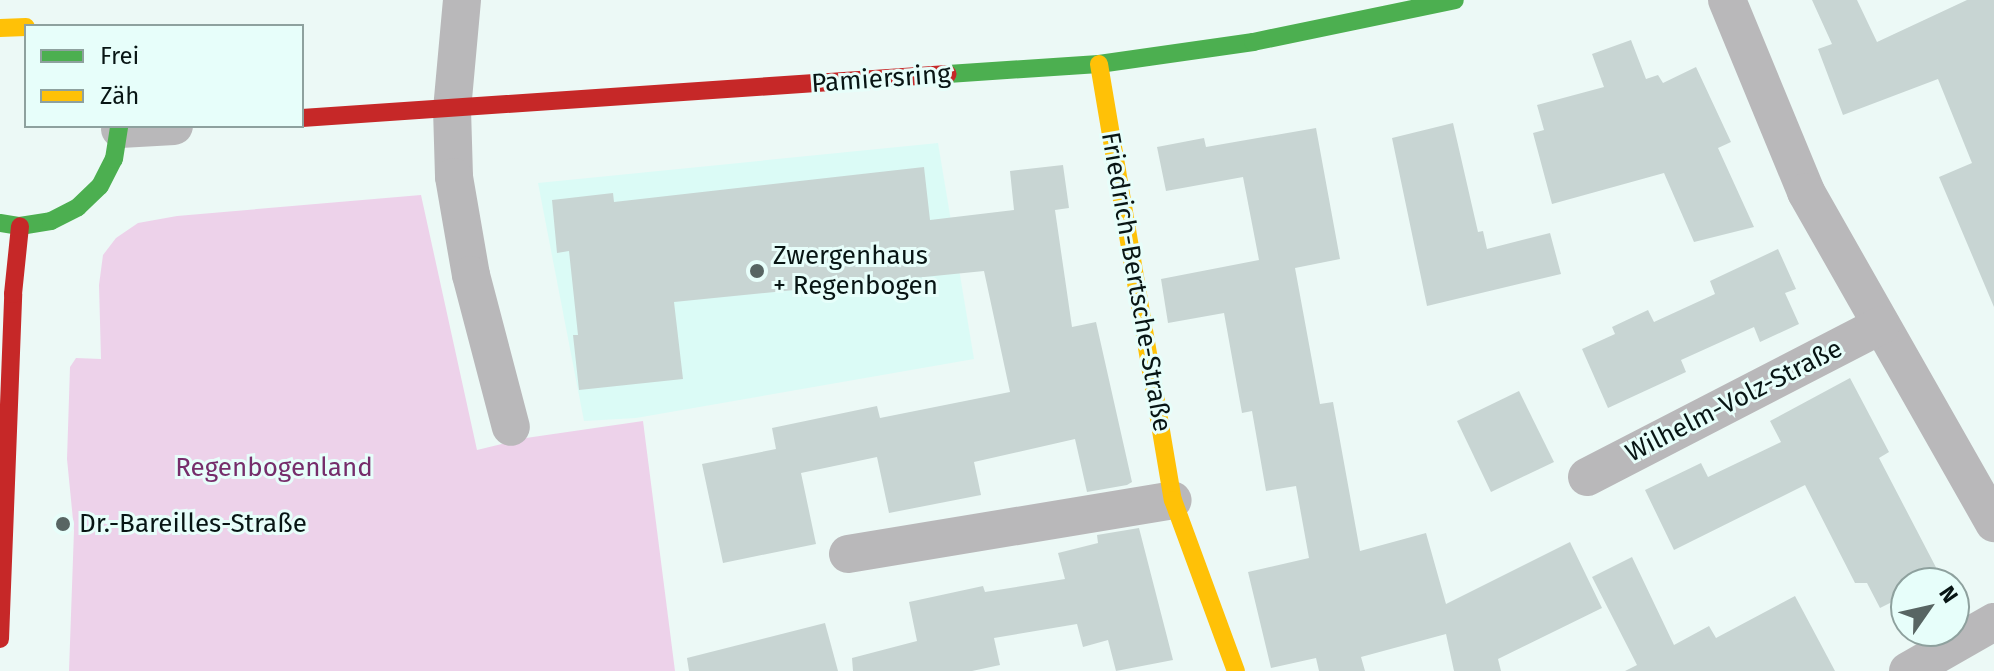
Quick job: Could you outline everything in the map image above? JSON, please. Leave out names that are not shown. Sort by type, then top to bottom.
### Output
[{"type":"street","points":[[462,0],[452,109],[454,177],[471,275],[511,427]]},
{"type":"street","name":"Pamiersring","points":[[304,118],[1099,64],[1253,42],[1455,0]]},
{"type":"street","points":[[1727,0],[1806,192],[1994,523]]},
{"type":"street","name":"Friedrich-Bertsche-Straße","points":[[1099,64],[1173,500],[1236,671]]},
{"type":"street","points":[[0,223],[20,226],[51,221],[78,207],[100,186],[114,159],[120,128]]},
{"type":"street","points":[[0,639],[13,294],[20,226]]},
{"type":"street","name":"Wilhelm-Volz-Straße","points":[[1587,477],[1881,325]]},
{"type":"street","points":[[848,554],[1173,500]]},
{"type":"street","points":[[1908,671],[1994,622]]},
{"type":"shaded area","name":"Zwergenhaus + Regenbogen","points":[[938,143],[974,359],[636,418],[584,421],[538,183]]},
{"type":"green space","name":"Regenbogenland","points":[[421,195],[477,450],[526,438],[643,421],[675,671],[69,671],[74,530],[67,459],[70,367],[76,358],[101,359],[99,285],[103,255],[116,238],[138,223],[177,216]]},
{"type":"building","points":[[1812,0],[1857,0],[1877,42],[1967,0],[1994,0],[1994,307],[1939,177],[1972,163],[1938,79],[1843,115],[1818,49],[1832,44]]},
{"type":"building","points":[[1631,40],[1646,79],[1658,75],[1663,83],[1696,67],[1731,142],[1718,148],[1754,227],[1694,242],[1664,173],[1552,204],[1533,133],[1544,130],[1537,105],[1604,87],[1592,54]]},
{"type":"building","points":[[1453,123],[1478,232],[1483,231],[1487,249],[1550,233],[1561,274],[1427,306],[1392,138]]},
{"type":"building","points":[[1316,128],[1340,259],[1295,268],[1320,404],[1333,402],[1360,551],[1426,533],[1446,604],[1570,542],[1602,608],[1498,659],[1501,671],[1454,671],[1446,634],[1361,657],[1365,671],[1319,671],[1316,658],[1271,668],[1248,572],[1309,558],[1296,486],[1266,491],[1252,411],[1242,413],[1224,313],[1168,323],[1161,279],[1259,260],[1243,177],[1166,191],[1157,147],[1204,138],[1206,147]]},
{"type":"building","points":[[1063,165],[1069,208],[1055,210],[1072,327],[1096,322],[1132,482],[1127,485],[1087,492],[1075,439],[974,462],[981,495],[889,513],[877,457],[801,473],[816,544],[723,563],[702,464],[776,449],[772,428],[877,406],[880,418],[1010,392],[984,271],[674,302],[683,379],[579,390],[573,335],[578,335],[569,251],[557,253],[552,200],[613,193],[614,202],[924,167],[930,220],[1014,210],[1010,171]]},
{"type":"building","points":[[1778,249],[1796,289],[1785,293],[1799,324],[1760,342],[1754,327],[1681,360],[1686,372],[1608,408],[1582,349],[1615,334],[1612,327],[1648,310],[1654,322],[1715,294],[1710,281]]},
{"type":"building","points":[[1850,378],[1889,452],[1879,458],[1936,567],[1890,567],[1890,603],[1880,608],[1867,583],[1855,583],[1805,485],[1674,550],[1645,490],[1701,463],[1708,477],[1781,442],[1770,421]]},
{"type":"building","points":[[1519,391],[1554,462],[1491,492],[1457,421]]},
{"type":"building","points":[[1139,528],[1173,660],[1116,671],[1108,640],[1083,647],[1077,624],[994,638],[1000,665],[972,671],[853,671],[852,658],[917,641],[909,602],[983,586],[985,592],[1065,579],[1058,553],[1098,543],[1097,535]]},
{"type":"building","points":[[1632,557],[1674,645],[1709,626],[1716,638],[1795,596],[1835,671],[1625,671],[1637,665],[1592,577]]},
{"type":"building","points":[[825,623],[838,671],[689,671],[687,658]]},
{"type":"traffic: fast","points":[[948,74],[1099,64],[1253,42],[1455,0]]},
{"type":"traffic: fast","points":[[0,223],[20,226],[51,221],[78,207],[100,186],[114,159],[119,128]]},
{"type":"traffic: slow","points":[[0,28],[24,27]]},
{"type":"traffic: slow","points":[[1099,64],[1173,500],[1236,671]]},
{"type":"traffic: jam","points":[[304,118],[948,74]]},
{"type":"traffic: jam","points":[[0,639],[13,294],[20,226]]},
{"type":"place","name":"Zwergenhaus + Regenbogen","points":[[757,271]]},
{"type":"place","name":"Dr.-Bareilles-Straße","points":[[63,524]]}]
